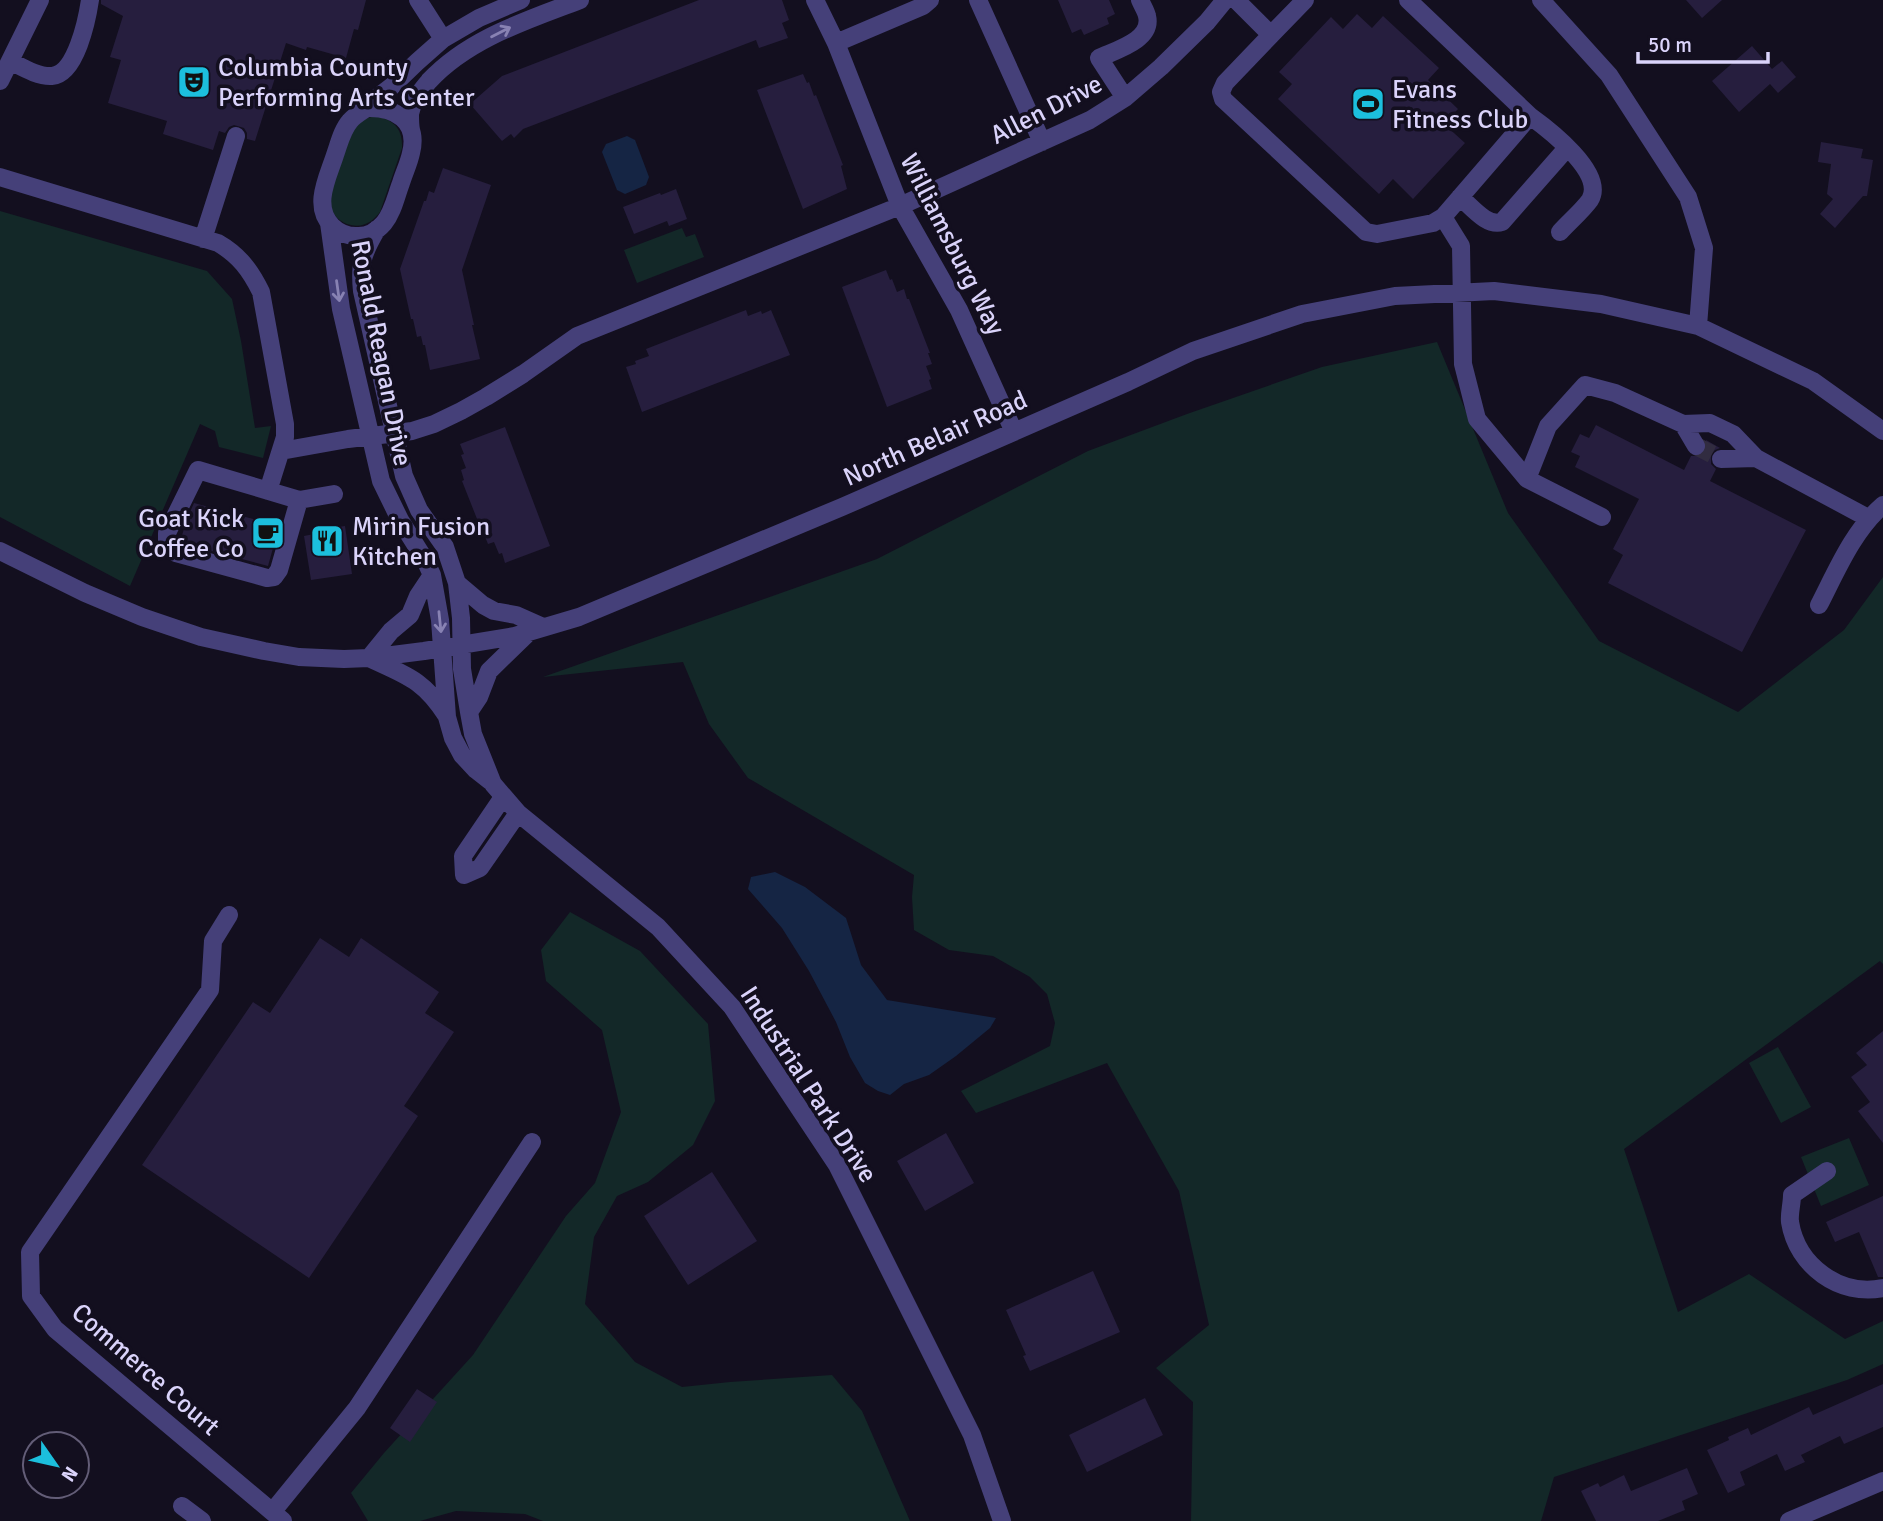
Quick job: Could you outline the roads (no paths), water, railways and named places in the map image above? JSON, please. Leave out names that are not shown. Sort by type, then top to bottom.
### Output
[{"type":"street","points":[[0,81],[40,0]]},
{"type":"street","points":[[10,61],[42,75],[61,74],[74,58],[90,0]]},
{"type":"street","points":[[418,0],[443,39]]},
{"type":"street","name":"Ronald Reagan Drive","points":[[521,0],[479,18],[443,39],[349,121],[323,191],[324,214],[337,230],[346,235],[368,235],[389,216],[411,152],[413,141],[410,114],[417,97],[433,77],[464,52],[510,27],[580,0]]},
{"type":"street","name":"Williamsburg Way","points":[[816,0],[901,206],[959,310],[1014,432]]},
{"type":"street","points":[[836,43],[923,6],[930,0]]},
{"type":"street","points":[[978,0],[1042,142]]},
{"type":"street","points":[[1125,98],[1099,58],[1141,37],[1148,23],[1140,0]]},
{"type":"street","name":"Allen Drive","points":[[281,451],[412,431],[461,411],[523,374],[577,336],[901,206],[1090,120],[1125,98],[1161,67],[1208,22],[1225,0]]},
{"type":"street","points":[[1236,0],[1271,35]]},
{"type":"street","points":[[1305,0],[1225,83],[1221,92],[1223,99],[1366,232],[1377,234],[1433,223],[1443,217],[1530,116]]},
{"type":"street","points":[[1408,0],[1530,116],[1552,131],[1582,163],[1591,179],[1591,198],[1560,232]]},
{"type":"street","points":[[1541,0],[1609,75],[1688,197],[1704,248],[1698,326]]},
{"type":"street","points":[[358,113],[367,108],[390,110],[405,120],[411,130]]},
{"type":"street","points":[[204,239],[236,136]]},
{"type":"street","points":[[1460,197],[1490,223],[1502,222],[1567,148]]},
{"type":"street","points":[[0,177],[218,243],[232,251],[244,263],[261,292],[285,424],[285,437],[268,491]]},
{"type":"street","points":[[1443,217],[1461,246],[1463,364],[1477,419],[1527,480],[1602,517]]},
{"type":"street","name":"Ronald Reagan Drive","points":[[329,223],[341,309],[381,481],[432,575],[442,648]]},
{"type":"street","name":"Ronald Reagan Drive","points":[[377,229],[362,257],[361,280],[404,476],[419,510],[444,547],[457,583],[462,645]]},
{"type":"street","name":"North Belair Road","points":[[0,551],[85,593],[142,617],[201,637],[299,657],[369,658],[515,636],[579,617],[695,569],[1014,432],[1193,351],[1302,314],[1395,296],[1494,291],[1601,304],[1698,326],[1813,381],[1883,431]]},
{"type":"street","points":[[1527,480],[1548,426],[1585,385],[1615,393],[1683,424],[1710,423],[1733,434],[1756,458],[1868,518]]},
{"type":"street","points":[[1683,424],[1696,446]]},
{"type":"street","points":[[1721,459],[1756,458]]},
{"type":"street","points":[[299,500],[279,570],[274,577],[267,578],[176,554],[167,545],[167,533],[198,470],[299,500],[334,494]]},
{"type":"street","points":[[1819,605],[1856,535],[1868,518],[1883,505]]},
{"type":"street","points":[[432,575],[418,596],[410,615],[391,631],[369,658],[419,683],[447,717]]},
{"type":"street","points":[[457,583],[482,605],[494,611],[516,615],[537,629],[489,671],[479,697],[469,712]]},
{"type":"street","name":"Industrial Park Drive","points":[[462,645],[462,669],[473,734],[498,790]]},
{"type":"street","name":"Industrial Park Drive","points":[[442,648],[447,717],[453,738],[462,755],[518,813],[658,927],[732,1007],[836,1165],[972,1434],[1002,1521]]},
{"type":"street","points":[[498,790],[463,856],[464,875],[480,868],[518,813]]},
{"type":"street","name":"Commerce Court","points":[[229,915],[213,941],[210,990],[30,1252],[31,1296],[55,1329],[278,1516]]},
{"type":"street","points":[[278,1516],[357,1408],[532,1142]]},
{"type":"street","points":[[1827,1171],[1792,1195],[1790,1222],[1798,1247],[1810,1264],[1825,1278],[1846,1287],[1883,1289]]},
{"type":"street","points":[[1789,1521],[1881,1488]]},
{"type":"street","points":[[182,1506],[202,1521]]},
{"type":"water","points":[[627,136],[635,140],[649,177],[646,185],[625,194],[617,190],[602,152],[606,144]]},
{"type":"water","points":[[775,872],[805,887],[846,918],[861,965],[887,1000],[996,1018],[990,1028],[929,1075],[904,1084],[890,1095],[865,1083],[809,971],[782,928],[748,889],[751,877]]},
{"type":"tunnel","points":[[1696,446],[1721,459]]},
{"type":"place","name":"Columbia County Performing Arts Center","points":[[194,82]]},
{"type":"place","name":"Evans Fitness Club","points":[[1368,104]]},
{"type":"place","name":"Goat Kick Coffee Co","points":[[268,533]]},
{"type":"place","name":"Mirin Fusion Kitchen","points":[[327,541]]}]
